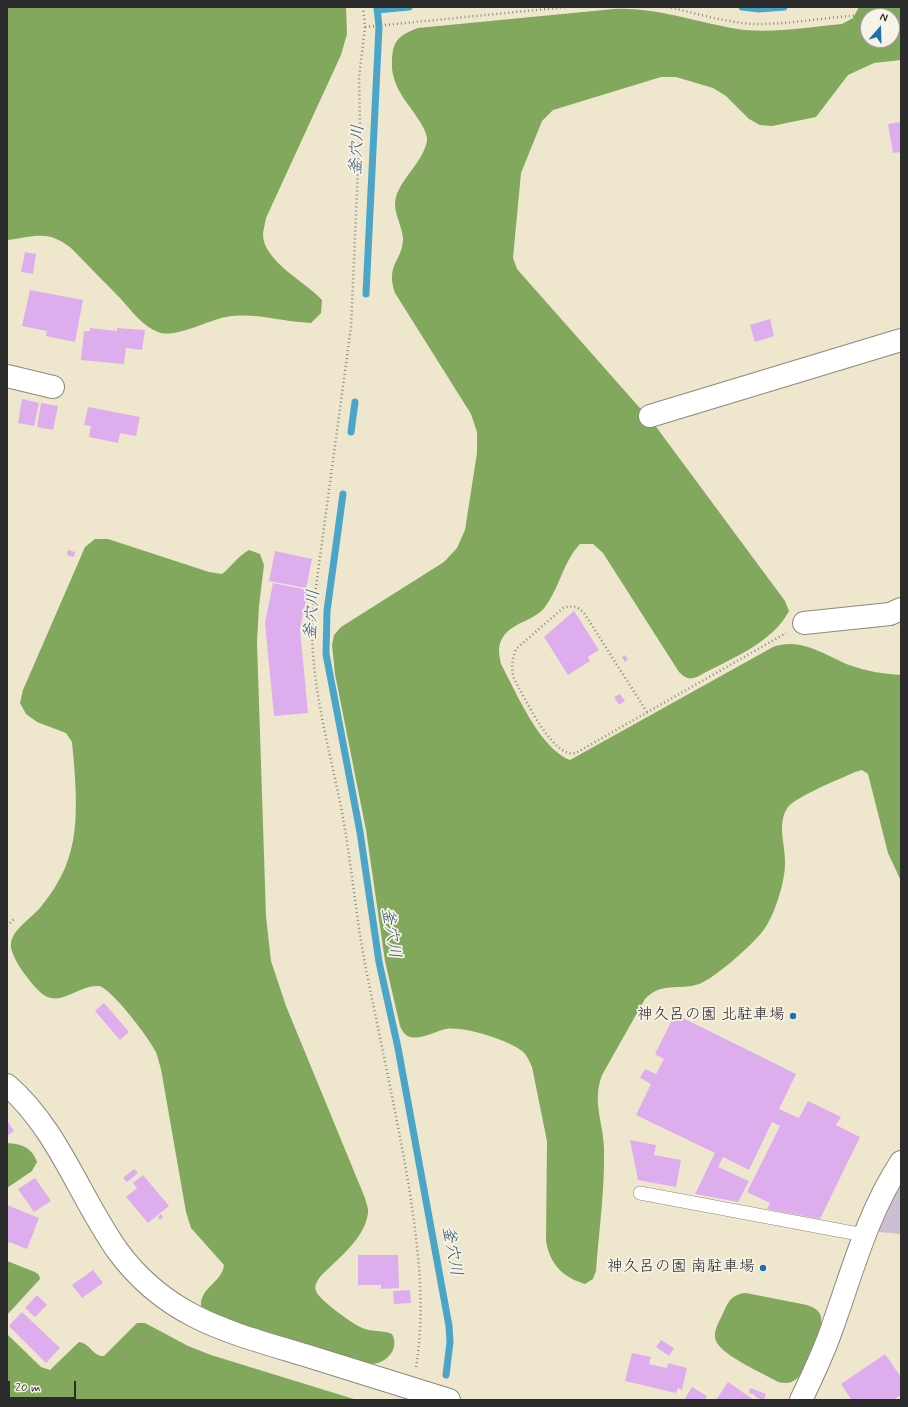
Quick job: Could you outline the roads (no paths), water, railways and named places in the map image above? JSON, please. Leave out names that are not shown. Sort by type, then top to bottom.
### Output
[{"type":"street","points":[[650,416],[901,340]]},
{"type":"street","points":[[7,376],[53,387]]},
{"type":"street","points":[[804,623],[890,614],[901,609]]},
{"type":"street","points":[[7,1085],[42,1124],[117,1249],[145,1283],[162,1297],[193,1317],[220,1329],[449,1400]]},
{"type":"street","points":[[801,1400],[831,1332],[864,1235],[879,1201],[901,1162]]},
{"type":"lane","points":[[640,1193],[864,1235]]},
{"type":"waterway","name":"釜穴川","points":[[366,294],[379,27],[377,7]]},
{"type":"waterway","points":[[377,10],[409,7]]},
{"type":"waterway","points":[[742,7],[759,9],[784,7]]},
{"type":"waterway","name":"釜穴川","points":[[351,432],[355,402]]},
{"type":"waterway","name":"釜穴川","points":[[343,494],[327,611],[326,654],[360,832],[379,962],[398,1048],[449,1326],[450,1342],[446,1375]]},
{"type":"place","name":"神久呂の園 北駐車場","points":[[793,1016]]},
{"type":"place","name":"神久呂の園 南駐車場","points":[[763,1268]]}]
